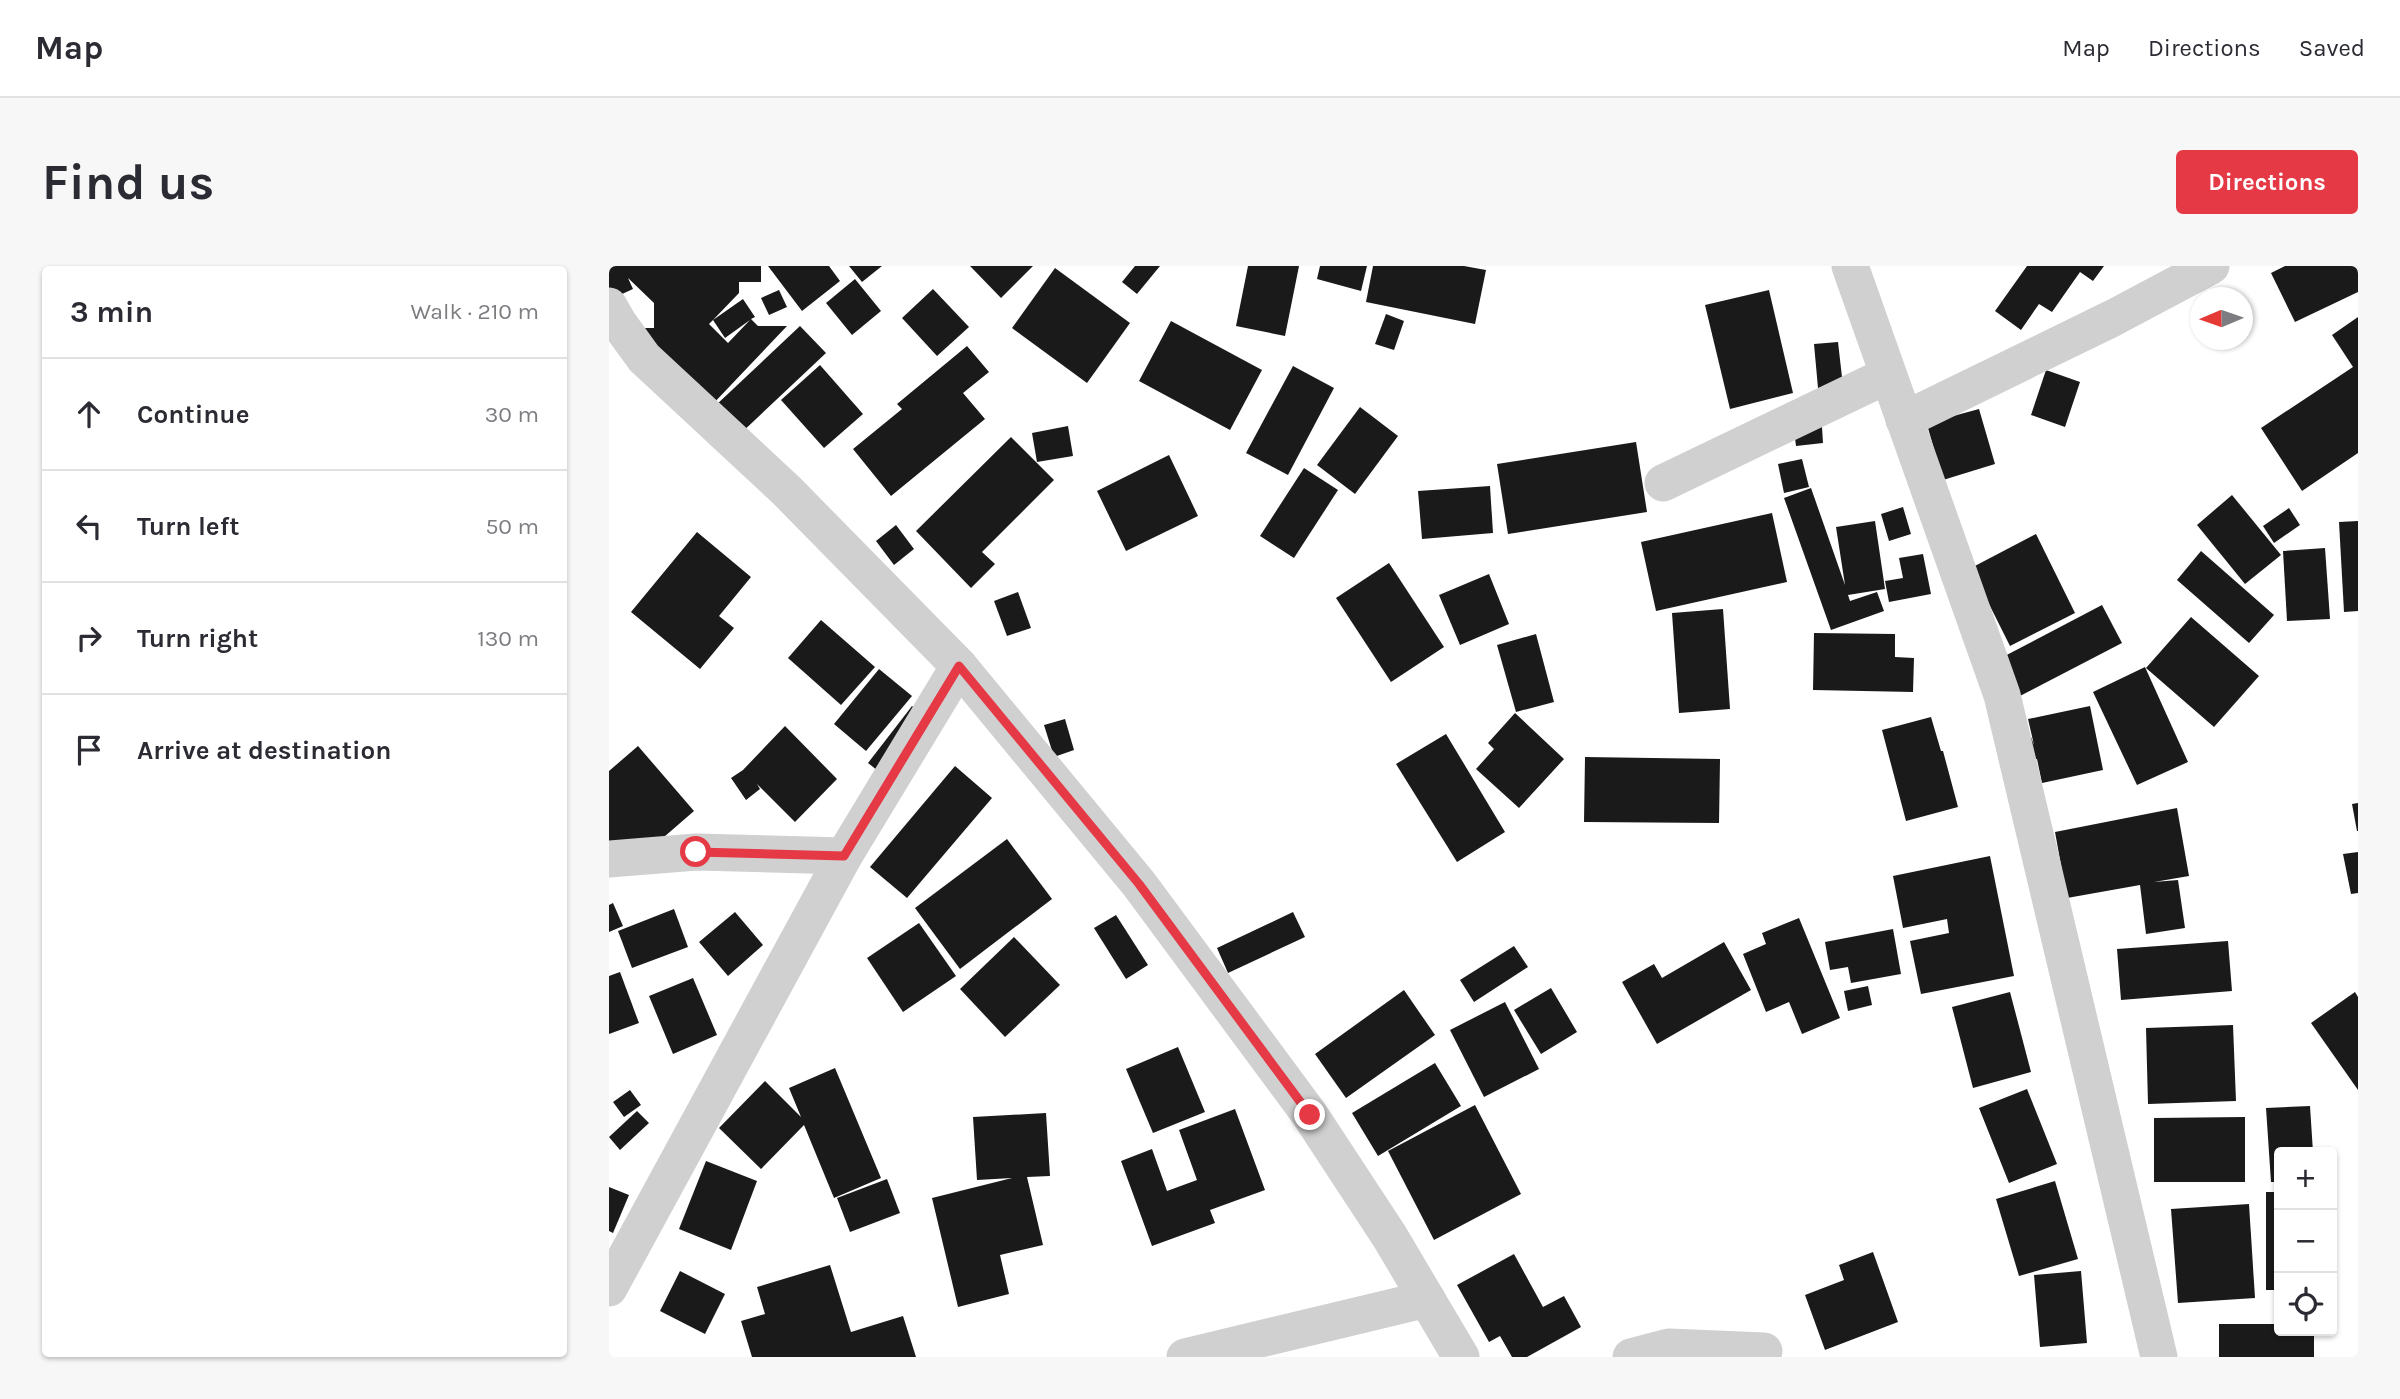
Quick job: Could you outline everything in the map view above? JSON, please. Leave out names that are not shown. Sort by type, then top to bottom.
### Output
[{"type":"street","points":[[1850,266],[2002,695],[2159,1357]]},
{"type":"street","points":[[1904,420],[2113,318],[2211,266]]},
{"type":"street","points":[[609,306],[644,358],[786,490],[959,666],[1139,884],[1310,1115],[1390,1237],[1461,1357]]},
{"type":"street","points":[[1663,484],[1888,375]]},
{"type":"street","points":[[609,1288],[844,856],[959,666]]},
{"type":"street","points":[[609,859],[696,852],[844,856]]},
{"type":"street","points":[[1185,1357],[1427,1299]]},
{"type":"street","points":[[1631,1357],[1669,1347],[1764,1352]]},
{"type":"building","points":[[609,266],[761,266],[761,282],[739,282],[739,293],[713,320],[743,299],[755,317],[751,319],[758,326],[787,326],[711,406],[668,365],[642,328],[654,328],[654,303],[628,278],[633,289],[609,300]],"holes":[[[713,320],[725,338],[750,320],[728,343],[709,324]]]},
{"type":"building","points":[[768,266],[829,266],[840,281],[802,311]]},
{"type":"building","points":[[849,266],[882,266],[862,282]]},
{"type":"building","points":[[970,266],[1033,266],[1001,298]]},
{"type":"building","points":[[1135,266],[1160,266],[1137,294],[1122,282]]},
{"type":"building","points":[[1248,266],[1299,266],[1285,336],[1236,326]]},
{"type":"building","points":[[1320,266],[1367,266],[1361,291],[1317,279]]},
{"type":"building","points":[[1373,266],[1464,266],[1486,270],[1475,324],[1366,302]]},
{"type":"building","points":[[2027,266],[2104,266],[2093,281],[2080,272],[2052,312],[2039,304],[2021,330],[1995,311]]},
{"type":"building","points":[[2285,266],[2358,266],[2358,292],[2295,322],[2271,273]]},
{"type":"building","points":[[1055,268],[1130,323],[1087,383],[1012,328]]},
{"type":"building","points":[[855,279],[881,311],[852,335],[826,303]]},
{"type":"building","points":[[933,289],[969,327],[937,356],[902,318]]},
{"type":"building","points":[[779,290],[787,307],[769,315],[761,298]]},
{"type":"building","points":[[1769,290],[1793,393],[1730,409],[1705,305]]},
{"type":"building","points":[[1386,314],[1404,321],[1394,350],[1375,344]]},
{"type":"building","points":[[2358,317],[2358,453],[2302,491],[2261,428],[2353,367],[2332,335]]},
{"type":"building","points":[[1171,321],[1262,370],[1230,430],[1139,381]]},
{"type":"building","points":[[800,326],[826,353],[740,434],[715,406]]},
{"type":"building","points":[[1838,342],[1843,386],[1818,388],[1814,344]]},
{"type":"building","points":[[967,346],[989,372],[963,393],[985,419],[891,496],[853,449],[902,409],[897,404]]},
{"type":"building","points":[[820,365],[863,414],[824,448],[781,400]]},
{"type":"building","points":[[1293,366],[1334,388],[1288,475],[1246,453]]},
{"type":"building","points":[[2046,370],[2080,382],[2065,427],[2031,415]]},
{"type":"building","points":[[1921,404],[1935,421],[1979,409],[1995,464],[1943,480]]},
{"type":"building","points":[[1360,407],[1398,436],[1355,494],[1317,465]]},
{"type":"building","points":[[1068,426],[1073,456],[1037,462],[1032,433]]},
{"type":"building","points":[[1822,427],[1823,443],[1796,446],[1794,430]]},
{"type":"building","points":[[1011,437],[1054,480],[982,552],[995,564],[971,588],[916,531]]},
{"type":"building","points":[[1636,442],[1647,512],[1508,534],[1497,464]]},
{"type":"building","points":[[1169,455],[1198,516],[1126,551],[1097,491]]},
{"type":"building","points":[[1802,459],[1809,487],[1784,493],[1778,464]]},
{"type":"building","points":[[1304,468],[1338,490],[1294,558],[1260,536]]},
{"type":"building","points":[[1490,486],[1493,533],[1422,539],[1418,491]]},
{"type":"building","points":[[1811,488],[1845,585],[1836,527],[1875,521],[1885,589],[1848,595],[1850,601],[1877,592],[1884,611],[1831,630],[1784,498]]},
{"type":"building","points":[[2232,495],[2281,555],[2245,584],[2197,525]]},
{"type":"building","points":[[1903,507],[1911,534],[1889,541],[1881,514]]},
{"type":"building","points":[[2289,508],[2300,525],[2274,543],[2263,526]]},
{"type":"building","points":[[1772,513],[1787,582],[1656,611],[1641,542]]},
{"type":"building","points":[[2358,521],[2358,611],[2344,612],[2339,522]]},
{"type":"building","points":[[896,525],[914,549],[894,565],[876,541]]},
{"type":"building","points":[[697,532],[751,577],[719,616],[734,628],[700,669],[631,612]]},
{"type":"building","points":[[2036,534],[2075,613],[2010,646],[1971,568]]},
{"type":"building","points":[[2325,548],[2330,619],[2287,621],[2283,551]]},
{"type":"building","points":[[2201,551],[2274,615],[2249,643],[2177,580]]},
{"type":"building","points":[[1923,554],[1931,594],[1889,602],[1885,581],[1903,578],[1899,558]]},
{"type":"building","points":[[1389,563],[1444,647],[1391,682],[1336,598]]},
{"type":"building","points":[[1489,574],[1509,624],[1460,645],[1439,595]]},
{"type":"building","points":[[1018,592],[1031,628],[1007,636],[994,601]]},
{"type":"building","points":[[2102,605],[2122,643],[2018,697],[1999,659]]},
{"type":"building","points":[[1723,609],[1730,709],[1679,713],[1672,613]]},
{"type":"building","points":[[2191,617],[2259,676],[2214,727],[2146,668]]},
{"type":"building","points":[[821,620],[875,667],[841,705],[788,658]]},
{"type":"building","points":[[1814,633],[1895,634],[1895,657],[1914,658],[1913,692],[1813,690]]},
{"type":"building","points":[[1536,634],[1554,702],[1516,712],[1497,645]]},
{"type":"building","points":[[2145,667],[2188,762],[2137,785],[2093,692]]},
{"type":"building","points":[[879,669],[912,696],[866,751],[834,724]]},
{"type":"building","points":[[912,706],[931,720],[887,778],[868,763]]},
{"type":"building","points":[[2090,706],[2103,770],[2042,783],[2037,759],[2018,764],[2012,742],[2031,737],[2034,745],[2028,719]]},
{"type":"building","points":[[1515,713],[1564,759],[1519,808],[1476,769],[1494,749],[1488,743]]},
{"type":"building","points":[[1931,717],[1958,807],[1906,821],[1882,730]]},
{"type":"building","points":[[1065,719],[1074,750],[1054,757],[1044,725]]},
{"type":"building","points":[[785,726],[837,779],[795,822],[757,784],[760,789],[746,800],[731,778],[743,770]]},
{"type":"building","points":[[1446,734],[1505,832],[1457,862],[1396,764]]},
{"type":"building","points":[[638,746],[694,811],[649,850],[609,869],[609,771]]},
{"type":"building","points":[[1585,757],[1720,759],[1719,823],[1584,822]]},
{"type":"building","points":[[955,766],[992,798],[907,898],[870,867]]},
{"type":"building","points":[[2358,803],[2358,831],[2357,831],[2352,804]]},
{"type":"building","points":[[2177,808],[2189,876],[2154,882],[2178,880],[2185,928],[2146,934],[2140,885],[2067,898],[2055,832]]},
{"type":"building","points":[[1007,839],[1052,899],[960,969],[915,908]]},
{"type":"building","points":[[2358,852],[2358,893],[2351,894],[2343,854]]},
{"type":"building","points":[[1990,856],[2014,976],[1921,994],[1910,941],[1949,933],[1947,919],[1903,928],[1893,876]]},
{"type":"building","points":[[613,903],[623,926],[609,932],[609,905]]},
{"type":"building","points":[[674,909],[688,947],[632,968],[618,931]]},
{"type":"building","points":[[735,912],[763,945],[728,976],[699,942]]},
{"type":"building","points":[[1293,912],[1305,937],[1228,973],[1217,948]]},
{"type":"building","points":[[1116,915],[1148,965],[1126,979],[1094,928]]},
{"type":"building","points":[[1799,918],[1840,1018],[1802,1034],[1789,1002],[1766,1012],[1743,954],[1766,944],[1762,933]]},
{"type":"building","points":[[919,923],[956,976],[903,1012],[867,958]]},
{"type":"building","points":[[1893,929],[1901,974],[1851,983],[1848,967],[1830,970],[1825,942]]},
{"type":"building","points":[[1014,937],[1060,985],[1005,1037],[960,989]]},
{"type":"building","points":[[2228,941],[2232,991],[2121,1000],[2117,949]]},
{"type":"building","points":[[1724,942],[1751,990],[1657,1044],[1622,982],[1654,964],[1662,978]]},
{"type":"building","points":[[1514,946],[1528,967],[1474,1002],[1460,980]]},
{"type":"building","points":[[620,972],[639,1023],[609,1034],[609,976]]},
{"type":"building","points":[[693,978],[717,1035],[673,1054],[649,996]]},
{"type":"building","points":[[1868,986],[1872,1005],[1848,1011],[1844,991]]},
{"type":"building","points":[[1551,988],[1577,1032],[1541,1054],[1514,1010]]},
{"type":"building","points":[[1404,990],[1435,1035],[1346,1098],[1315,1054]]},
{"type":"building","points":[[2010,992],[2031,1072],[1973,1088],[1952,1007]]},
{"type":"building","points":[[2355,992],[2358,997],[2358,1090],[2311,1023]]},
{"type":"building","points":[[1505,1002],[1539,1069],[1484,1097],[1450,1030]]},
{"type":"building","points":[[2233,1025],[2236,1101],[2148,1104],[2146,1028]]},
{"type":"building","points":[[1178,1047],[1205,1112],[1153,1133],[1126,1069]]},
{"type":"building","points":[[1435,1063],[1461,1106],[1378,1156],[1352,1113]]},
{"type":"building","points":[[835,1068],[881,1178],[834,1198],[804,1125],[761,1169],[719,1128],[765,1081],[801,1117],[789,1088]]},
{"type":"building","points":[[2027,1089],[2057,1164],[2009,1183],[1979,1108]]},
{"type":"building","points":[[630,1090],[641,1105],[624,1117],[613,1102]]},
{"type":"building","points":[[1475,1105],[1521,1194],[1434,1240],[1388,1151]]},
{"type":"building","points":[[2310,1106],[2313,1147],[2274,1147],[2274,1182],[2271,1182],[2266,1108]]},
{"type":"building","points":[[1235,1109],[1265,1190],[1210,1210],[1215,1223],[1152,1246],[1121,1161],[1152,1149],[1167,1191],[1197,1180],[1179,1130]]},
{"type":"building","points":[[637,1111],[649,1123],[620,1150],[609,1137]]},
{"type":"building","points":[[1046,1113],[1050,1176],[1027,1177],[1043,1245],[1000,1255],[1009,1294],[958,1307],[932,1198],[1012,1178],[977,1180],[973,1117]]},
{"type":"building","points":[[2245,1117],[2245,1182],[2154,1182],[2154,1118]]},
{"type":"building","points":[[706,1161],[757,1181],[731,1250],[679,1229]]},
{"type":"building","points":[[887,1179],[900,1213],[850,1232],[837,1198]]},
{"type":"building","points":[[2055,1181],[2078,1259],[2019,1276],[1996,1199]]},
{"type":"building","points":[[609,1187],[629,1195],[613,1233],[609,1231]]},
{"type":"building","points":[[2266,1192],[2274,1192],[2274,1290],[2266,1290]]},
{"type":"building","points":[[2249,1204],[2255,1298],[2178,1303],[2171,1209]]},
{"type":"building","points":[[1873,1252],[1898,1322],[1825,1350],[1805,1295],[1844,1280],[1839,1265]]},
{"type":"building","points":[[1514,1254],[1543,1307],[1564,1296],[1581,1327],[1527,1357],[1512,1357],[1500,1336],[1489,1342],[1457,1285]]},
{"type":"building","points":[[830,1265],[851,1332],[903,1316],[916,1357],[752,1357],[741,1321],[765,1314],[757,1287]]},
{"type":"building","points":[[680,1271],[725,1294],[705,1334],[660,1311]]},
{"type":"building","points":[[2081,1271],[2087,1343],[2040,1347],[2034,1275]]},
{"type":"building","points":[[2219,1324],[2274,1324],[2274,1336],[2314,1336],[2314,1357],[2219,1357]]},
{"type":"route","points":[[696,852],[844,856],[959,666],[1139,884],[1310,1115]]}]
